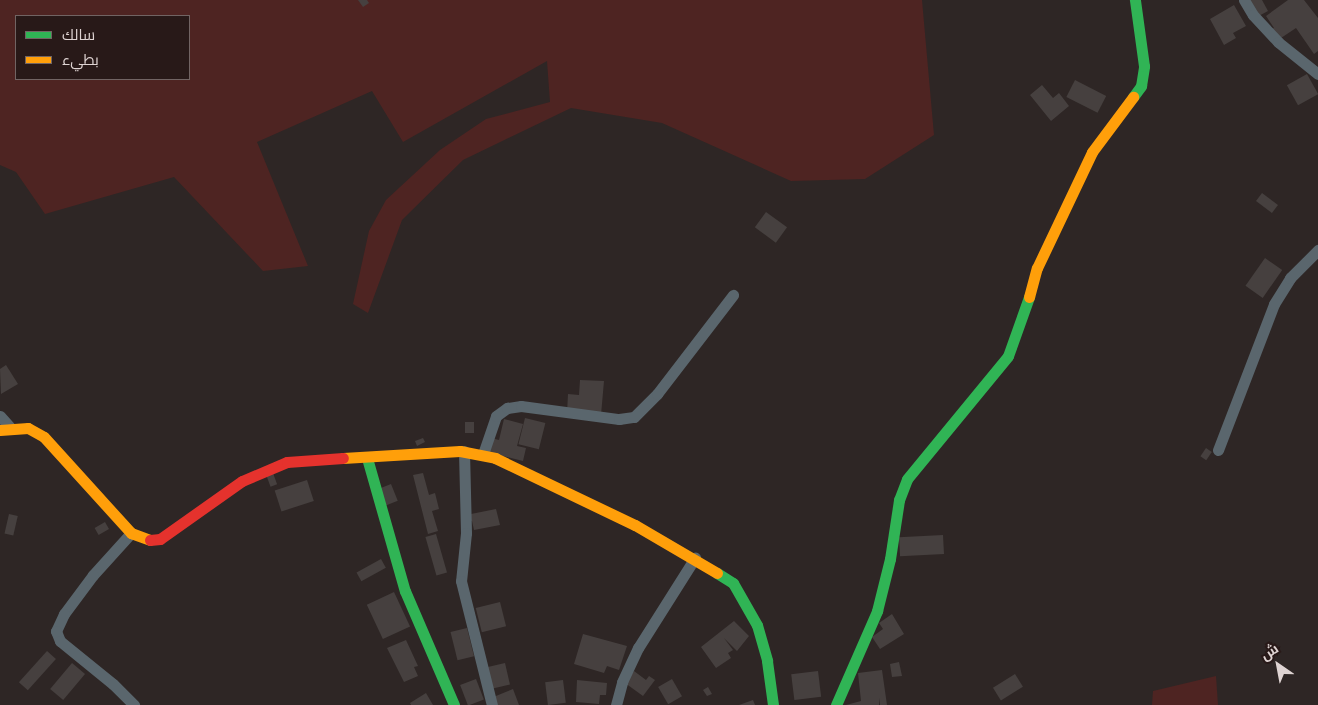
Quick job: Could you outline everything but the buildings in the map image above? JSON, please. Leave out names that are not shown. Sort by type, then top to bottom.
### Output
[{"type":"street","points":[[836,705],[877,611],[890,559],[899,500],[907,479],[1008,356],[1023,322],[1037,268],[1092,152],[1141,86],[1144,66],[1135,0]]},
{"type":"street","points":[[1244,0],[1253,16],[1278,42],[1318,74]]},
{"type":"street","points":[[1218,450],[1274,304],[1290,278],[1318,250]]},
{"type":"street","points":[[483,454],[496,416],[507,408],[520,406],[619,419],[634,417],[657,394],[733,295]]},
{"type":"street","points":[[0,416],[5,429],[28,428],[44,437],[131,533],[146,541],[160,539],[242,482],[287,462],[322,458],[367,458],[464,451],[483,454],[511,464],[694,558],[733,583],[749,607],[767,661],[773,705]]},
{"type":"street","points":[[464,451],[466,533],[461,581],[492,705]]},
{"type":"street","points":[[367,458],[405,591],[454,705]]},
{"type":"street","points":[[131,533],[93,575],[64,614],[56,631],[60,642],[113,684],[134,705]]},
{"type":"street","points":[[616,705],[622,682],[638,648],[694,558]]},
{"type":"shaded area","points":[[0,0],[922,0],[934,135],[865,179],[791,181],[662,123],[571,108],[463,160],[402,220],[368,313],[353,304],[369,231],[386,200],[440,150],[486,119],[550,102],[547,61],[403,142],[372,91],[257,142],[308,266],[263,271],[174,177],[45,214],[16,172],[0,165]]},
{"type":"shaded area","points":[[1216,676],[1218,705],[1152,705],[1153,691]]},
{"type":"traffic: fast","points":[[1133,97],[1141,86],[1144,66],[1135,0]]},
{"type":"traffic: fast","points":[[836,705],[877,611],[890,559],[899,500],[907,479],[1008,356],[1029,297]]},
{"type":"traffic: fast","points":[[367,458],[405,591],[454,705]]},
{"type":"traffic: fast","points":[[717,573],[733,583],[757,625],[767,661],[773,705]]},
{"type":"traffic: slow","points":[[1029,297],[1037,268],[1092,152],[1133,97]]},
{"type":"traffic: slow","points":[[0,430],[28,428],[44,437],[131,533],[150,540]]},
{"type":"traffic: slow","points":[[343,458],[460,451],[495,458],[635,525],[717,573]]},
{"type":"traffic: jam","points":[[150,540],[160,539],[242,481],[287,462],[343,458]]}]
